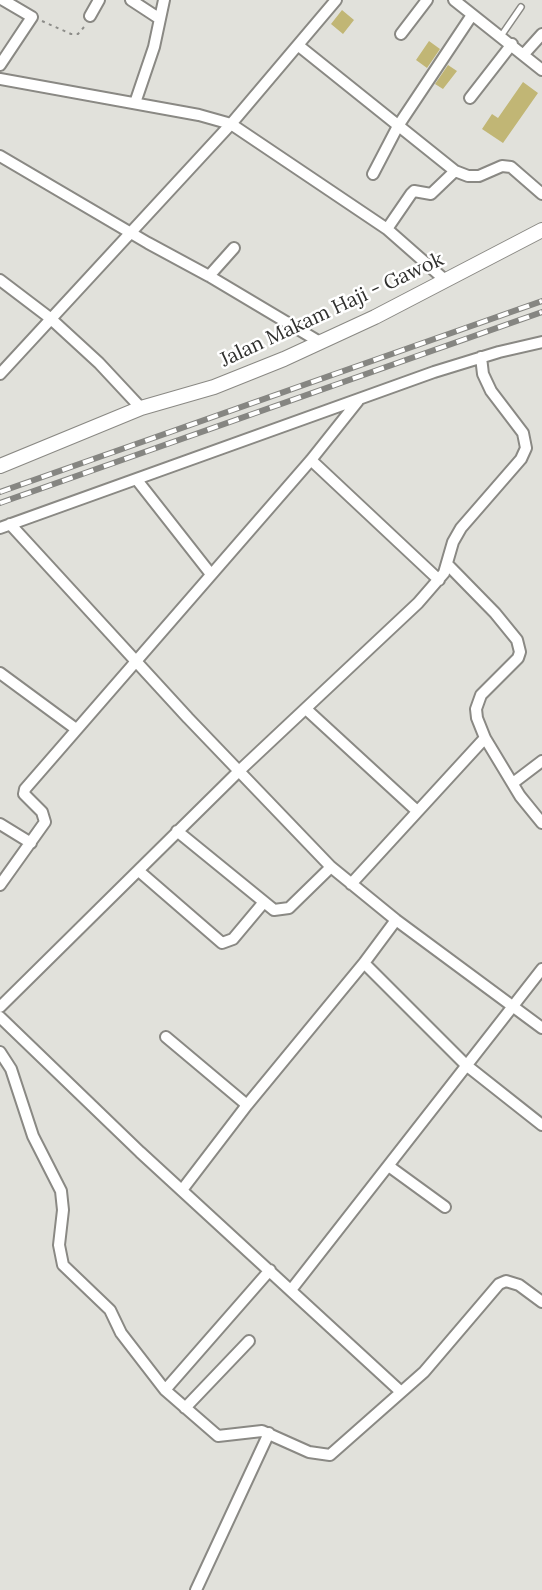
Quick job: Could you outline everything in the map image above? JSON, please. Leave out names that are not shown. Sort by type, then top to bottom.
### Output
[{"type":"street","points":[[0,65],[32,17],[3,0]]},
{"type":"street","points":[[90,16],[99,0]]},
{"type":"street","points":[[131,0],[160,19]]},
{"type":"street","points":[[135,103],[165,0]]},
{"type":"street","points":[[0,374],[231,124],[336,0]]},
{"type":"street","points":[[401,34],[427,0]]},
{"type":"street","points":[[454,0],[542,70]]},
{"type":"street","points":[[373,174],[398,126],[472,15]]},
{"type":"street","points":[[524,54],[542,34]]},
{"type":"street","points":[[470,98],[512,44]]},
{"type":"street","points":[[299,46],[398,126],[438,155],[455,171],[468,176],[479,176],[502,166],[511,167],[542,194]]},
{"type":"street","points":[[0,79],[135,103],[231,124],[387,229],[445,280]]},
{"type":"street","points":[[0,156],[318,341]]},
{"type":"street","points":[[387,229],[414,191],[431,194],[455,171]]},
{"type":"street","name":"Jalan Makam Haji - Gawok","points":[[0,466],[141,408],[250,373],[375,316],[542,230]]},
{"type":"street","points":[[209,276],[234,248]]},
{"type":"street","points":[[0,280],[50,318],[99,363],[141,408]]},
{"type":"street","points":[[542,342],[481,357],[5,526],[331,867],[396,920],[542,1028]]},
{"type":"street","points":[[0,1007],[140,872],[177,831],[418,603],[439,580],[448,565],[453,542],[461,528],[520,459],[526,448],[523,433],[491,391],[483,374],[481,357]]},
{"type":"street","points":[[0,885],[44,826],[44,815],[24,791],[210,573],[311,460],[358,401]]},
{"type":"street","points":[[311,460],[439,580]]},
{"type":"street","points":[[137,480],[210,573]]},
{"type":"street","points":[[448,565],[495,613],[517,640],[520,648],[518,658],[486,688],[477,701],[477,718],[485,738],[513,783],[542,823]]},
{"type":"street","points":[[0,673],[76,729]]},
{"type":"street","points":[[306,709],[417,811]]},
{"type":"street","points":[[351,884],[485,738]]},
{"type":"street","points":[[513,783],[542,761]]},
{"type":"street","points":[[0,824],[32,843]]},
{"type":"street","points":[[177,831],[274,910],[286,910],[331,867]]},
{"type":"street","points":[[140,872],[222,943],[233,939],[264,902]]},
{"type":"street","points":[[182,1190],[247,1105],[364,963],[396,920]]},
{"type":"street","points":[[364,963],[466,1065],[542,1125]]},
{"type":"street","points":[[291,1290],[390,1167],[466,1065],[542,969]]},
{"type":"street","points":[[0,1017],[182,1190],[400,1391]]},
{"type":"street","points":[[166,1037],[247,1105]]},
{"type":"street","points":[[0,1052],[11,1069],[33,1136],[61,1191],[63,1210],[59,1245],[63,1265],[110,1310],[121,1333],[165,1390],[218,1436],[225,1437],[255,1430],[269,1433],[309,1452],[330,1455],[424,1372],[499,1284],[506,1281],[519,1285],[542,1302]]},
{"type":"street","points":[[390,1167],[445,1207]]},
{"type":"street","points":[[165,1390],[270,1270]]},
{"type":"street","points":[[185,1408],[249,1341]]},
{"type":"street","points":[[196,1590],[269,1433]]},
{"type":"lane","points":[[501,36],[521,7]]},
{"type":"path","points":[[32,17],[71,34],[83,29],[90,16]]},
{"type":"building","points":[[342,10],[354,20],[343,34],[331,24]]},
{"type":"building","points":[[429,41],[440,49],[427,68],[416,60]]},
{"type":"building","points":[[448,65],[457,71],[443,89],[435,84]]},
{"type":"building","points":[[523,82],[538,93],[503,143],[482,129],[492,114],[498,118]]},
{"type":"railway","points":[[0,492],[542,301]]},
{"type":"railway","points":[[0,503],[542,312]]}]
